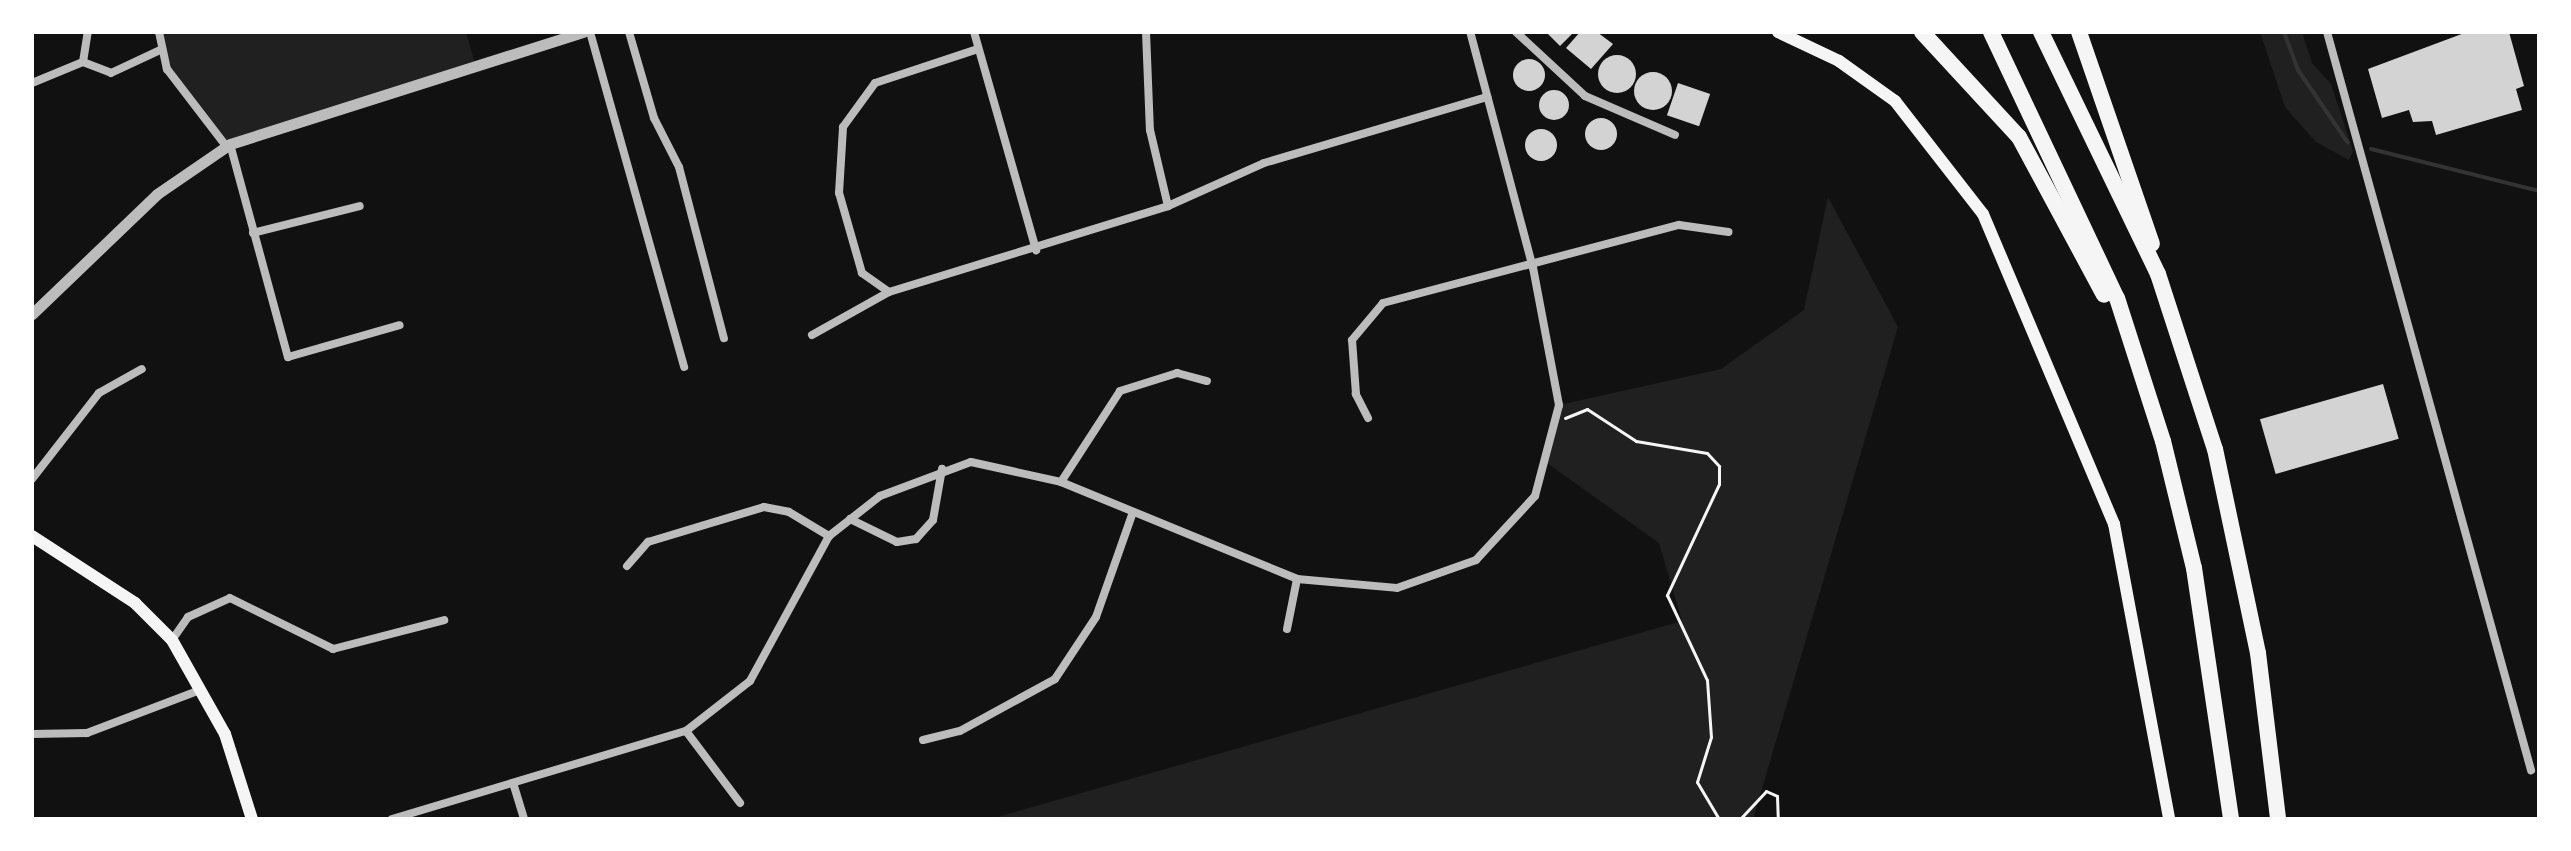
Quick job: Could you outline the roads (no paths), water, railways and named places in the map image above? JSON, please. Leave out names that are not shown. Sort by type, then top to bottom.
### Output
[{"type":"highway","points":[[1922,32],[1988,96],[2053,190],[2151,407]]},
{"type":"highway","points":[[1991,32],[2112,284],[2151,407],[2194,568],[2231,819]]},
{"type":"highway","points":[[2041,32],[2158,274]]},
{"type":"highway","points":[[2079,32],[2146,214],[2158,274],[2237,541],[2278,819]]},
{"type":"main road","points":[[1778,32],[1839,61],[1895,101],[1983,214],[2114,524],[2169,819]]},
{"type":"main road","points":[[32,536],[135,603],[172,640],[225,734],[252,819]]},
{"type":"street","points":[[83,62],[88,32]]},
{"type":"street","points":[[159,32],[160,50],[228,145],[288,357],[400,325]]},
{"type":"street","points":[[32,314],[165,186],[228,145],[583,32]]},
{"type":"street","points":[[590,32],[684,367]]},
{"type":"street","points":[[629,32],[654,118],[679,167],[724,338]]},
{"type":"street","points":[[974,32],[1036,250]]},
{"type":"street","points":[[1146,32],[1150,130],[1168,206]]},
{"type":"street","points":[[392,819],[514,786],[686,731],[750,681],[829,536],[880,496],[942,469],[997,464],[1061,482],[1297,579],[1397,588],[1476,560],[1535,496],[1555,438],[1558,419],[1557,370],[1470,32]]},
{"type":"street","points":[[1516,32],[1585,96],[1675,135]]},
{"type":"street","points":[[2327,32],[2531,770]]},
{"type":"street","points":[[889,292],[862,273],[839,193],[843,127],[875,83],[978,49]]},
{"type":"street","points":[[32,83],[83,62],[111,73],[160,50]]},
{"type":"street","points":[[812,335],[889,292],[1036,250],[1168,206],[1264,163],[1487,97]]},
{"type":"street","points":[[253,233],[360,206]]},
{"type":"street","points":[[1368,418],[1356,394],[1352,340],[1383,303],[1500,267],[1533,268],[1679,225],[1729,232]]},
{"type":"street","points":[[32,479],[99,393],[142,369]]},
{"type":"street","points":[[1061,482],[1120,391],[1177,373],[1207,381]]},
{"type":"street","points":[[850,519],[897,542],[916,539],[933,520],[942,469]]},
{"type":"street","points":[[627,566],[648,542],[764,507],[789,512],[829,536]]},
{"type":"street","points":[[923,740],[960,731],[1055,679],[1096,617],[1133,512]]},
{"type":"street","points":[[1287,629],[1297,579]]},
{"type":"street","points":[[172,640],[188,617],[230,598],[333,649],[444,620]]},
{"type":"street","points":[[32,734],[87,733],[200,690]]},
{"type":"street","points":[[686,731],[740,803]]},
{"type":"street","points":[[514,786],[524,819]]},
{"type":"waterway","points":[[2284,32],[2298,70],[2348,143]]},
{"type":"waterway","points":[[2371,149],[2539,191]]}]
